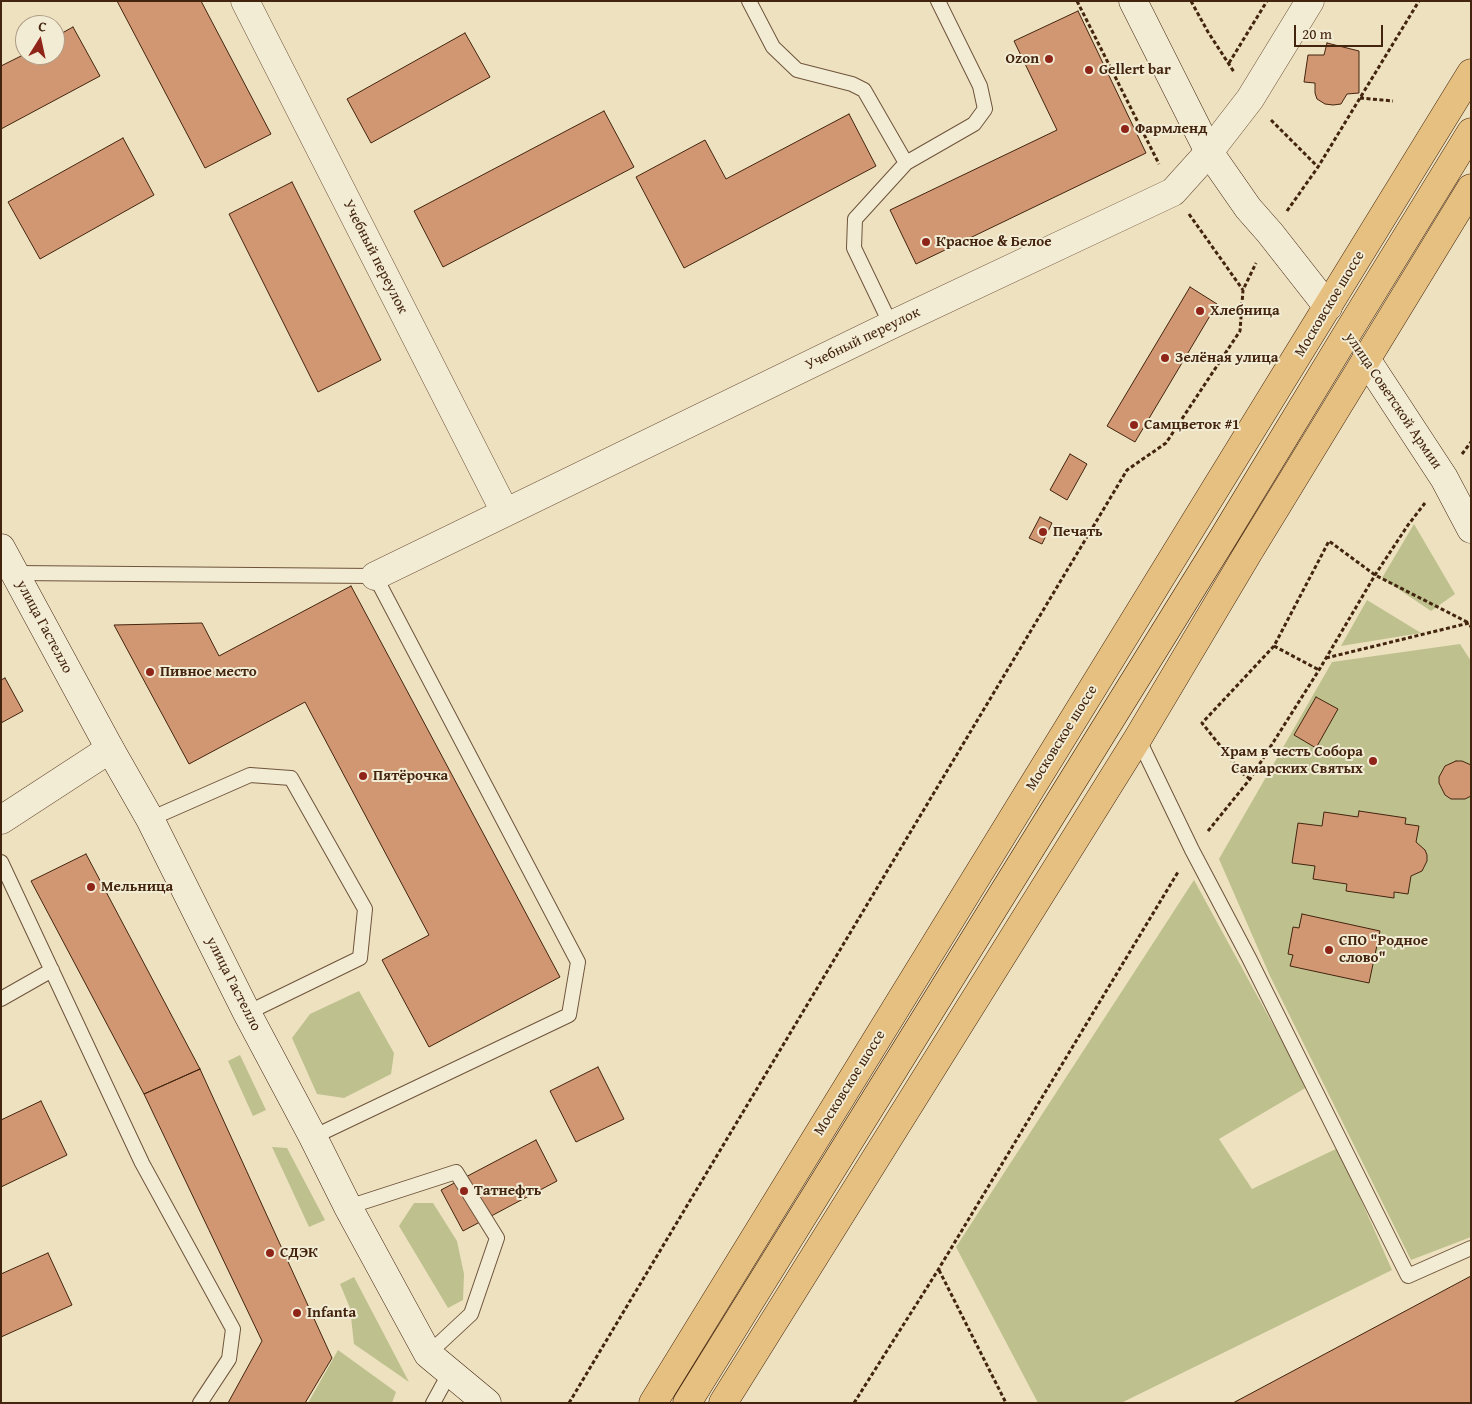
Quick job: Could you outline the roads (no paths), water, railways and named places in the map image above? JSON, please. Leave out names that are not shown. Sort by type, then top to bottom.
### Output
[{"type":"main road","name":"Московское шоссе","points":[[653,1403],[1471,73]]},
{"type":"main road","name":"Московское шоссе","points":[[687,1403],[1218,547],[1471,132]]},
{"type":"main road","points":[[723,1403],[1138,738],[1248,553],[1471,188]]},
{"type":"main road","name":"улица Советской Армии","points":[[1328,307],[1366,359]]},
{"type":"street","name":"Учебный переулок","points":[[245,1],[505,512]]},
{"type":"street","name":"улица Советской Армии","points":[[1133,1],[1209,152],[1248,208],[1328,307]]},
{"type":"street","name":"Учебный переулок","points":[[376,576],[891,325],[1173,192],[1209,152],[1250,99],[1310,1]]},
{"type":"street","name":"улица Советской Армии","points":[[1366,359],[1444,478],[1471,529]]},
{"type":"street","name":"улица Гастелло","points":[[1,548],[150,819],[247,1013],[348,1207],[428,1354],[487,1403]]},
{"type":"street","points":[[1,820],[110,749]]},
{"type":"lane","points":[[749,1],[773,48],[797,70],[852,84],[864,90],[906,163]]},
{"type":"lane","points":[[891,325],[854,248],[855,219],[906,163],[974,124],[984,109],[980,86],[938,1]]},
{"type":"lane","points":[[15,573],[376,576],[578,962],[568,1015],[313,1137]]},
{"type":"lane","points":[[1138,738],[1192,850],[1408,1276],[1471,1248]]},
{"type":"lane","points":[[150,819],[250,776],[291,778],[365,909],[360,958],[247,1013]]},
{"type":"lane","points":[[1,862],[142,1163],[233,1329],[229,1359],[200,1403]]},
{"type":"lane","points":[[1,999],[52,970]]},
{"type":"lane","points":[[348,1207],[456,1172],[496,1238],[471,1314],[428,1354]]},
{"type":"lane","points":[[433,1403],[450,1372]]},
{"type":"place","name":"Ozon","points":[[1049,59]]},
{"type":"place","name":"Gellert bar","points":[[1089,70]]},
{"type":"place","name":"Фармленд","points":[[1125,129]]},
{"type":"place","name":"Красное & Белое","points":[[926,242]]},
{"type":"place","name":"Хлебница","points":[[1200,311]]},
{"type":"place","name":"Зелёная улица","points":[[1165,358]]},
{"type":"place","name":"Самцветок #1","points":[[1134,425]]},
{"type":"place","name":"Печать","points":[[1043,532]]},
{"type":"place","name":"Пивное место","points":[[150,672]]},
{"type":"place","name":"Храм в честь Собора Самарских Святых","points":[[1373,761]]},
{"type":"place","name":"Пятёрочка","points":[[363,776]]},
{"type":"place","name":"Мельница","points":[[91,887]]},
{"type":"place","name":"СПО \"Родное слово\"","points":[[1329,950]]},
{"type":"place","name":"Татнефть","points":[[464,1191]]},
{"type":"place","name":"СДЭК","points":[[270,1253]]},
{"type":"place","name":"Infanta","points":[[297,1313]]}]
